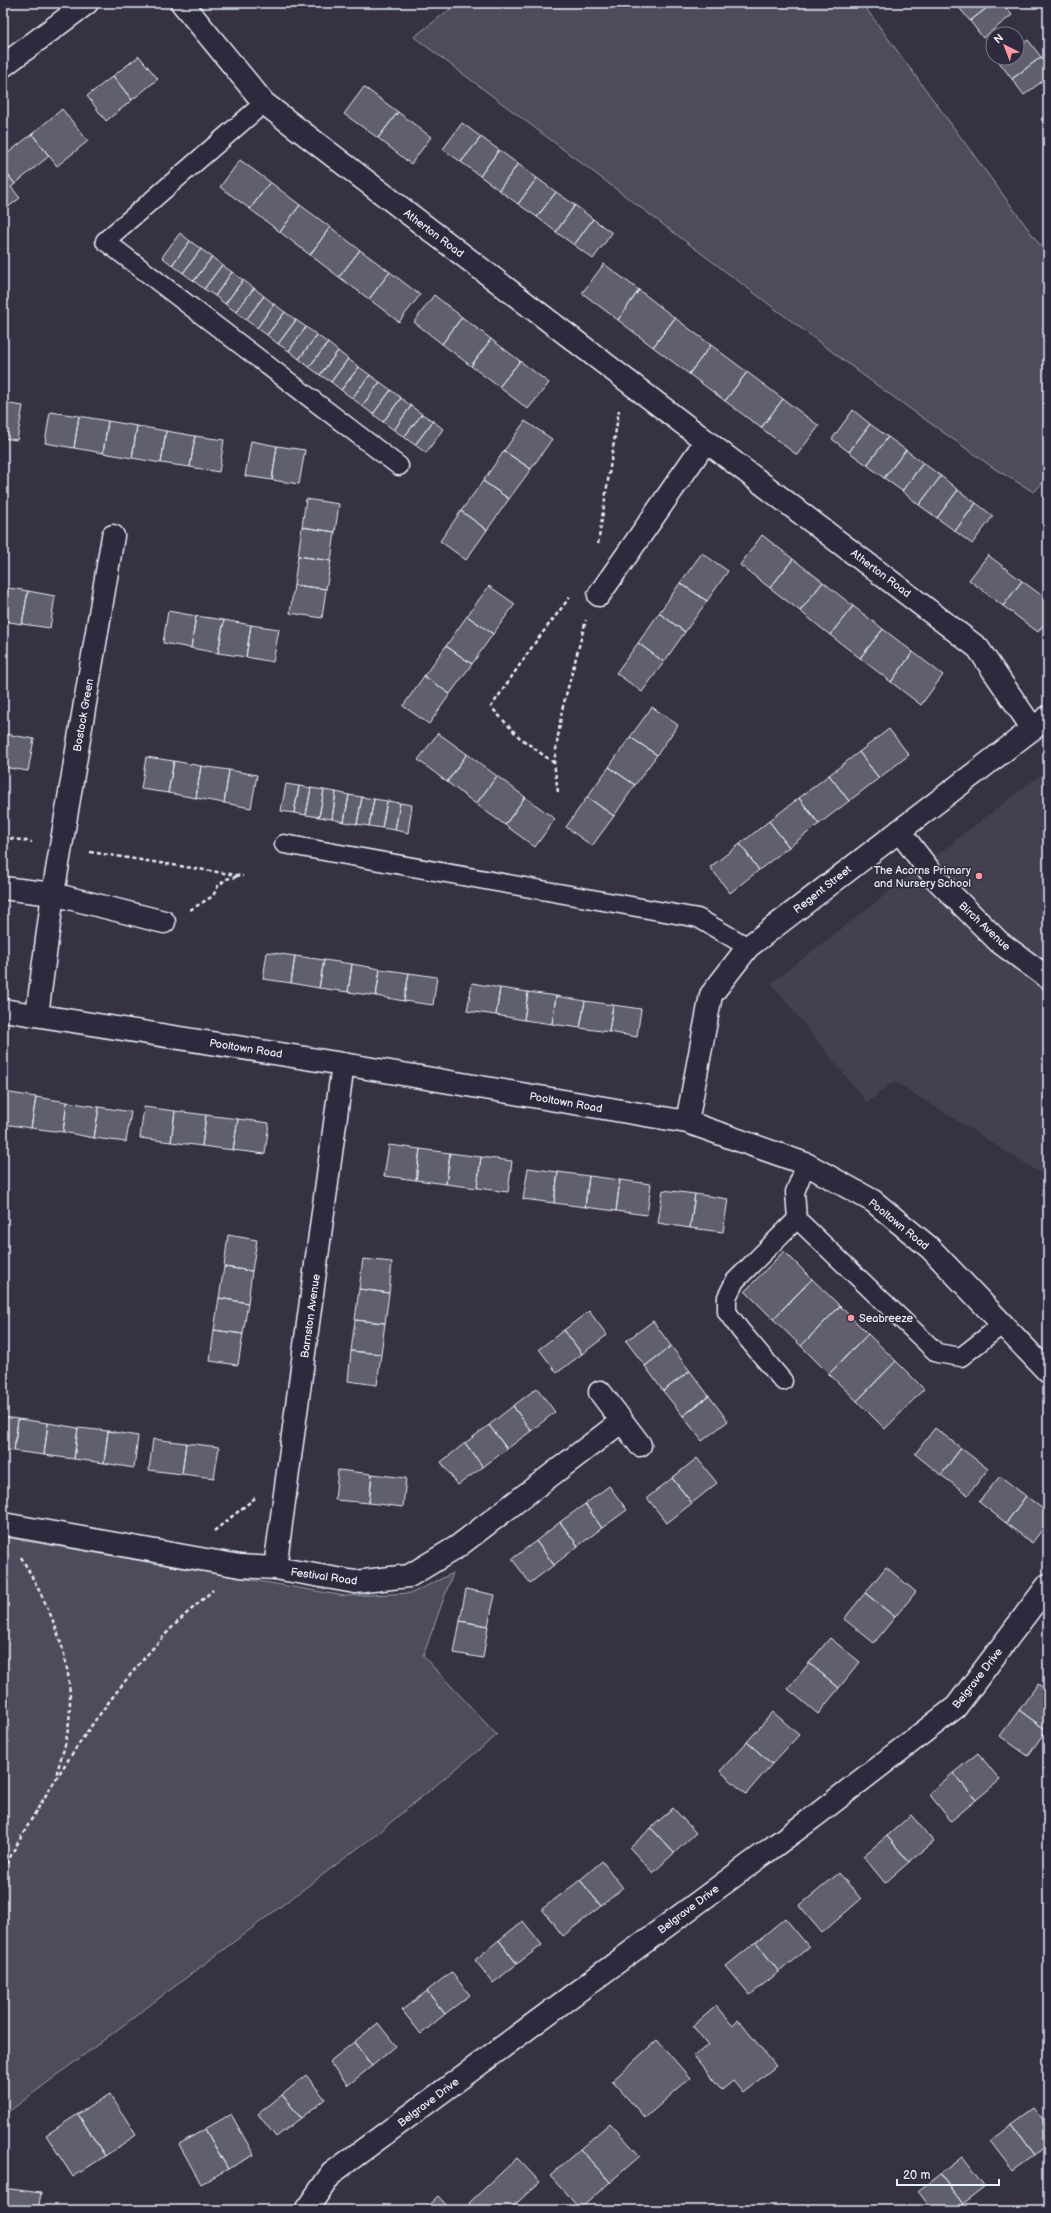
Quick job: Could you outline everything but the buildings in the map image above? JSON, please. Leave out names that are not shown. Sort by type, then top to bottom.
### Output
[{"type":"street","points":[[3,66],[87,3]]},
{"type":"street","name":"Atherton Road","points":[[182,3],[264,103],[978,648],[1040,723]]},
{"type":"street","points":[[599,595],[706,441]]},
{"type":"street","name":"Bostock Green","points":[[36,1015],[60,847],[112,536]]},
{"type":"street","name":"Regent Street","points":[[687,1122],[711,995],[748,947],[1040,723]]},
{"type":"street","name":"Birch Avenue","points":[[899,831],[936,879],[994,936],[1048,978]]},
{"type":"street","points":[[3,888],[53,894],[164,922]]},
{"type":"street","name":"Pooltown Road","points":[[3,1010],[344,1064],[687,1122],[806,1164],[873,1201],[930,1248],[1048,1372]]},
{"type":"street","name":"Barnston Avenue","points":[[276,1568],[344,1064]]},
{"type":"street","points":[[600,1392],[640,1445]]},
{"type":"street","name":"Festival Road","points":[[3,1524],[240,1566],[276,1568],[355,1582],[409,1576],[457,1547],[622,1420]]},
{"type":"street","name":"Belgrave Drive","points":[[306,2210],[332,2173],[815,1816],[956,1707],[1048,1585]]},
{"type":"lane","points":[[264,103],[105,241],[399,466]]},
{"type":"lane","points":[[284,844],[698,918],[748,947]]},
{"type":"lane","points":[[806,1164],[795,1192],[797,1219],[937,1353],[961,1357],[1003,1324]]},
{"type":"lane","points":[[782,1381],[727,1312],[727,1297],[735,1281],[797,1219]]},
{"type":"path","points":[[613,575],[598,548],[624,378]]},
{"type":"path","points":[[554,763],[519,737],[490,707],[534,644],[572,595]]},
{"type":"path","points":[[558,792],[554,763],[562,710],[586,617],[599,595]]},
{"type":"path","points":[[60,847],[243,876],[226,879],[218,886],[213,896],[193,909],[164,922]]},
{"type":"path","points":[[184,1556],[289,1470]]},
{"type":"path","points":[[20,1555],[50,1610],[64,1648],[69,1679],[67,1734],[55,1779]]},
{"type":"path","points":[[3,1870],[55,1779],[106,1706],[164,1635],[240,1566]]},
{"type":"shaded area","points":[[458,3],[862,3],[1048,256],[1048,477],[1034,492],[995,469],[871,381],[414,37]]},
{"type":"shaded area","name":"The Acorns Primary and Nursery School","points":[[1048,769],[1048,1178],[894,1081],[867,1103],[771,983]]},
{"type":"shaded area","points":[[3,1537],[345,1596],[412,1593],[453,1573],[423,1656],[497,1735],[374,1836],[3,2116]]},
{"type":"place","name":"The Acorns Primary and Nursery School","points":[[979,876]]},
{"type":"place","name":"Seabreeze","points":[[851,1318]]}]
